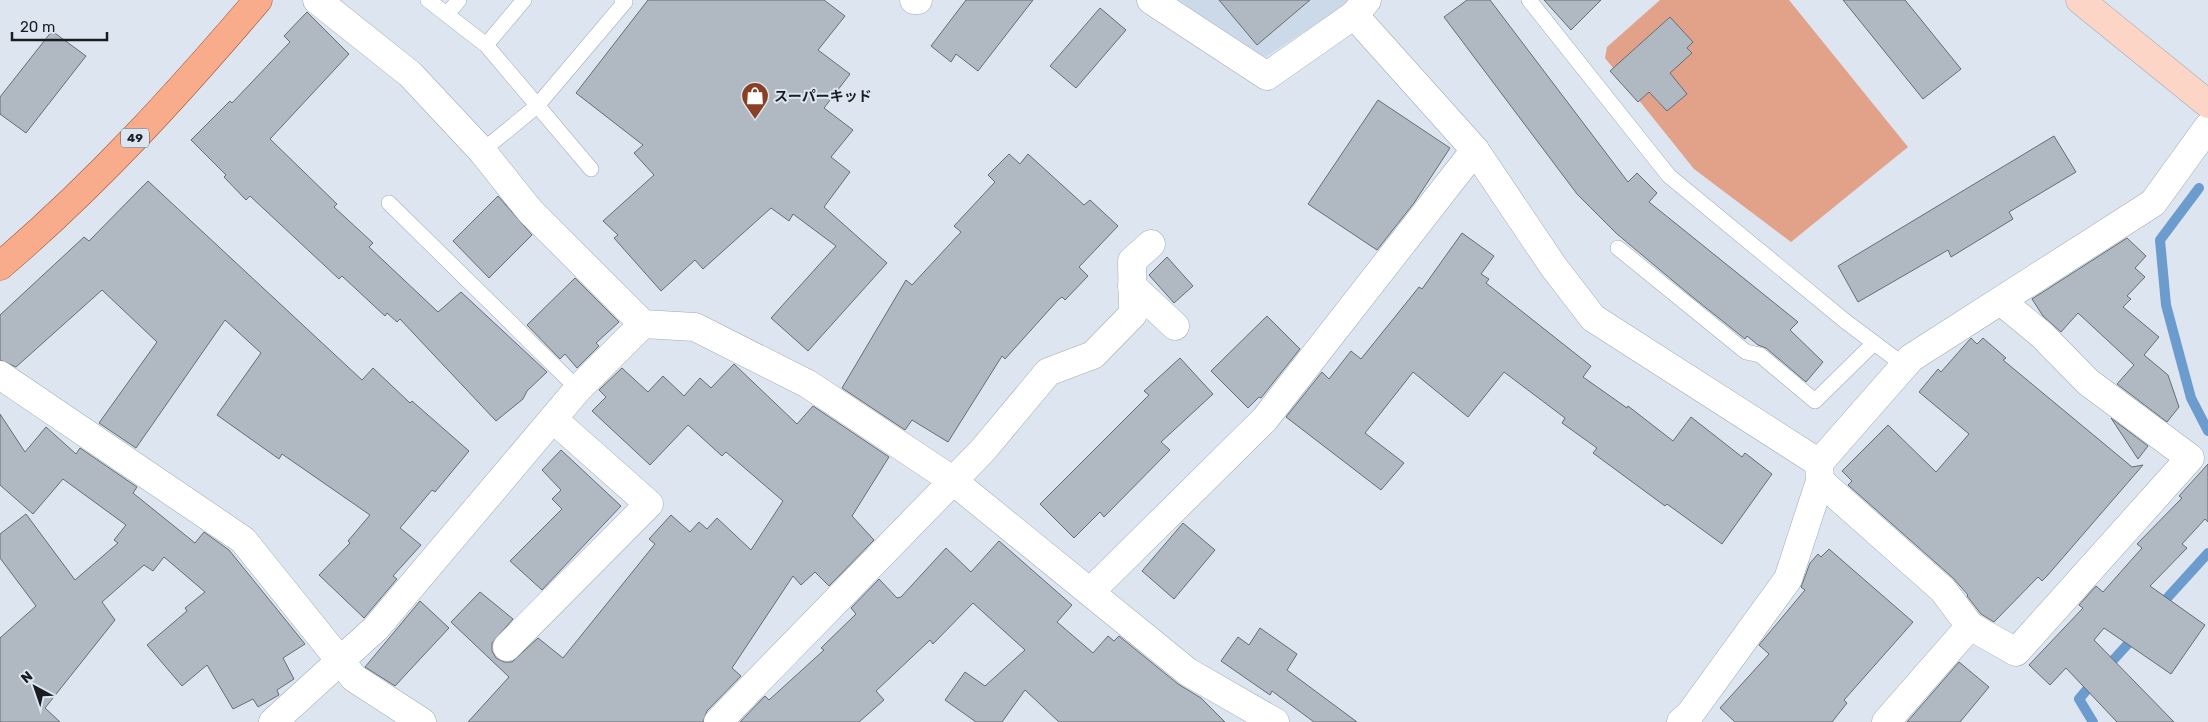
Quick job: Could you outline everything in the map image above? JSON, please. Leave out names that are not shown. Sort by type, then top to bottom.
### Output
[{"type":"main road","name":"49","points":[[0,266],[57,217],[169,103],[258,0]]},
{"type":"street","points":[[317,0],[410,74],[482,151],[530,210],[643,324],[696,327],[808,384],[952,480],[1188,672],[1275,722]]},
{"type":"street","points":[[1151,0],[1267,76],[1360,7],[1476,150],[1553,266],[1594,318],[1820,472],[1944,590],[1970,626],[2016,652],[2190,458],[2088,382],[2042,335],[2002,302]]},
{"type":"street","points":[[2080,0],[2204,94]]},
{"type":"street","points":[[1691,719],[1788,579],[1820,472],[1911,358],[2002,302],[2153,203],[2208,127]]},
{"type":"street","points":[[1090,592],[1265,420],[1476,150]]},
{"type":"street","points":[[718,722],[982,450],[1048,372],[1092,354],[1133,314],[1132,261],[1151,244]]},
{"type":"street","points":[[1132,286],[1174,326]]},
{"type":"street","points":[[273,722],[341,662],[376,628],[578,389],[643,324]]},
{"type":"street","points":[[0,376],[243,540],[354,678],[422,722]]},
{"type":"street","points":[[507,647],[649,504],[553,419]]},
{"type":"street","points":[[1886,722],[1970,626]]},
{"type":"lane","points":[[428,0],[486,45],[591,168]]},
{"type":"lane","points":[[447,14],[459,0]]},
{"type":"lane","points":[[486,45],[524,0]]},
{"type":"lane","points":[[1529,0],[1669,176],[1874,343],[1905,366]]},
{"type":"lane","points":[[482,151],[537,106],[625,1]]},
{"type":"lane","points":[[390,203],[578,389]]},
{"type":"lane","points":[[1618,248],[1746,352],[1760,355],[1815,401],[1874,343]]},
{"type":"shaded area","points":[[1178,0],[1349,0],[1345,5],[1264,58]]},
{"type":"shaded area","points":[[1660,0],[1789,0],[1908,147],[1791,242],[1694,169],[1605,58],[1607,47]]},
{"type":"building","name":"スーパーキッド","points":[[648,0],[824,0],[845,16],[818,50],[850,74],[824,108],[853,130],[831,157],[850,172],[824,207],[887,263],[808,351],[771,318],[836,246],[793,214],[789,221],[771,208],[703,269],[695,260],[661,291],[614,238],[618,235],[603,221],[654,175],[634,153],[643,145],[576,93]]},
{"type":"building","points":[[966,0],[1033,0],[978,71],[956,54],[951,62],[931,46]]},
{"type":"building","points":[[1219,0],[1310,0],[1257,45]]},
{"type":"building","points":[[1467,0],[1490,0],[1628,182],[1637,173],[1657,193],[1649,202],[1798,322],[1790,330],[1823,362],[1806,382],[1766,348],[1758,345],[1747,336],[1745,339],[1690,295],[1617,234],[1577,194],[1444,17]]},
{"type":"building","points":[[1544,0],[1601,0],[1571,30]]},
{"type":"building","points":[[1843,0],[1905,0],[1961,69],[1923,99]]},
{"type":"building","points":[[1100,8],[1126,30],[1076,88],[1050,66]]},
{"type":"building","points":[[307,12],[349,54],[270,139],[337,204],[334,207],[373,243],[369,247],[438,312],[461,292],[547,372],[527,391],[523,399],[496,421],[400,319],[397,322],[387,313],[385,316],[342,276],[339,279],[250,196],[246,200],[224,177],[226,175],[191,140],[230,101],[232,103],[290,42],[284,36]]},
{"type":"building","points":[[1670,17],[1693,42],[1687,48],[1692,53],[1670,73],[1687,94],[1667,111],[1649,92],[1638,102],[1610,71]]},
{"type":"building","points":[[52,31],[86,56],[26,133],[0,114],[0,97]]},
{"type":"building","points":[[1378,100],[1450,148],[1414,203],[1377,250],[1308,204]]},
{"type":"building","points":[[2054,136],[2076,172],[2009,212],[2013,219],[1951,257],[1948,250],[1858,302],[1838,266]]},
{"type":"building","points":[[1009,154],[1020,164],[1028,154],[1084,205],[1090,200],[1118,226],[1079,267],[1088,276],[1065,300],[1062,297],[1058,300],[1005,359],[1002,356],[948,442],[912,420],[905,430],[842,388],[906,280],[912,285],[961,232],[954,226],[995,182],[988,175]]},
{"type":"building","points":[[148,181],[362,380],[373,368],[410,403],[412,401],[469,451],[435,492],[432,490],[400,528],[421,545],[393,576],[397,579],[364,618],[319,575],[350,543],[348,541],[370,515],[282,454],[279,459],[217,415],[261,353],[225,320],[136,448],[99,423],[157,342],[102,290],[16,367],[0,360],[0,315],[84,237],[89,241]]},
{"type":"building","points":[[498,196],[532,235],[489,278],[453,241]]},
{"type":"building","points":[[1462,233],[1494,256],[1481,274],[1489,279],[1486,283],[1591,366],[1583,377],[1627,408],[1628,406],[1673,441],[1691,417],[1742,457],[1745,453],[1772,474],[1722,544],[1667,504],[1665,506],[1593,453],[1597,448],[1562,423],[1565,418],[1504,372],[1468,417],[1413,372],[1365,433],[1404,463],[1381,490],[1286,417],[1322,372],[1329,379],[1351,351],[1361,359],[1419,287],[1422,289]]},
{"type":"building","points":[[2127,238],[2146,256],[2135,268],[2145,277],[2127,296],[2131,299],[2123,307],[2159,337],[2144,355],[2168,375],[2179,407],[2167,422],[2117,384],[2134,365],[2078,313],[2061,332],[2043,316],[2032,299]]},
{"type":"building","points":[[1167,257],[1193,286],[1174,303],[1149,275]]},
{"type":"building","points":[[575,278],[619,322],[596,343],[599,346],[577,368],[565,354],[560,359],[527,325]]},
{"type":"building","points":[[1267,316],[1300,349],[1261,398],[1259,397],[1248,408],[1211,371]]},
{"type":"building","points":[[1971,338],[1977,344],[1983,338],[2006,358],[2003,360],[2132,467],[2143,465],[2047,576],[2042,581],[2038,577],[1994,622],[1981,614],[1953,578],[1848,485],[1852,481],[1842,471],[1888,425],[1936,472],[1969,434],[1919,392],[1938,369],[1941,372]]},
{"type":"building","points":[[1180,358],[1213,394],[1161,442],[1170,450],[1104,517],[1100,512],[1074,538],[1040,504],[1149,395],[1144,391]]},
{"type":"building","points":[[734,364],[797,424],[813,406],[889,457],[852,516],[874,540],[829,586],[815,572],[801,585],[793,576],[732,668],[741,676],[707,711],[703,722],[468,722],[509,677],[451,622],[480,592],[513,619],[492,643],[492,651],[496,658],[504,662],[512,662],[538,638],[563,658],[655,544],[649,539],[671,515],[690,532],[699,522],[707,529],[717,518],[751,550],[783,501],[726,452],[722,456],[688,425],[650,465],[592,411],[606,397],[599,390],[622,368],[648,392],[663,376],[684,396],[700,378],[711,388]]},
{"type":"building","points":[[0,414],[25,452],[46,427],[76,454],[80,448],[137,487],[133,493],[195,543],[204,532],[229,550],[305,644],[283,658],[294,679],[277,690],[279,695],[258,707],[253,699],[233,709],[207,665],[182,686],[147,645],[187,611],[185,608],[205,592],[164,557],[153,571],[144,565],[102,602],[115,620],[45,708],[60,722],[0,722],[0,638],[36,606],[0,558],[0,534],[26,514],[75,580],[118,543],[114,540],[126,525],[63,479],[33,514],[0,485]]},
{"type":"building","points":[[2111,418],[2148,446],[2138,459]]},
{"type":"building","points":[[561,450],[621,506],[542,590],[510,561],[562,509],[552,499],[561,490],[542,470]]},
{"type":"building","points":[[2208,464],[2208,522],[2205,519],[2182,544],[2187,548],[2150,586],[2205,625],[2171,674],[2104,628],[2094,640],[2174,722],[2117,722],[2066,668],[2050,685],[2029,665],[2083,608],[2079,605],[2096,586],[2103,592],[2142,548],[2137,544],[2182,498],[2179,496]]},
{"type":"building","points":[[1183,523],[1215,550],[1174,599],[1142,571]]},
{"type":"building","points":[[999,541],[1072,605],[1057,622],[1093,653],[1108,636],[1114,641],[1119,636],[1178,684],[1201,698],[1225,722],[1059,722],[1025,690],[1002,722],[976,722],[945,700],[965,672],[985,686],[1025,650],[973,603],[933,644],[930,640],[876,691],[884,700],[859,722],[740,722],[765,696],[769,700],[824,650],[821,648],[856,614],[851,608],[879,579],[897,598],[901,597],[946,548],[971,572]]},
{"type":"building","points":[[1829,549],[1913,622],[1844,700],[1847,703],[1832,722],[1735,722],[1720,708],[1769,654],[1759,645],[1805,590],[1801,587],[1810,563],[1818,554],[1821,557]]},
{"type":"building","points":[[420,601],[449,628],[395,686],[365,667]]},
{"type":"building","points":[[1260,628],[1297,654],[1287,670],[1357,722],[1314,722],[1272,691],[1270,695],[1221,661],[1238,637],[1249,645]]},
{"type":"building","points":[[1959,662],[1989,687],[1960,722],[1907,722]]},
{"type":"waterway","points":[[2199,188],[2160,240],[2166,305],[2191,398],[2208,431]]},
{"type":"waterway","points":[[2159,607],[2208,553]]},
{"type":"waterway","points":[[2105,669],[2137,634]]},
{"type":"waterway","points":[[2093,722],[2079,699],[2095,680]]},
{"type":"place","name":"スーパーキッド","points":[[755,120]]}]
